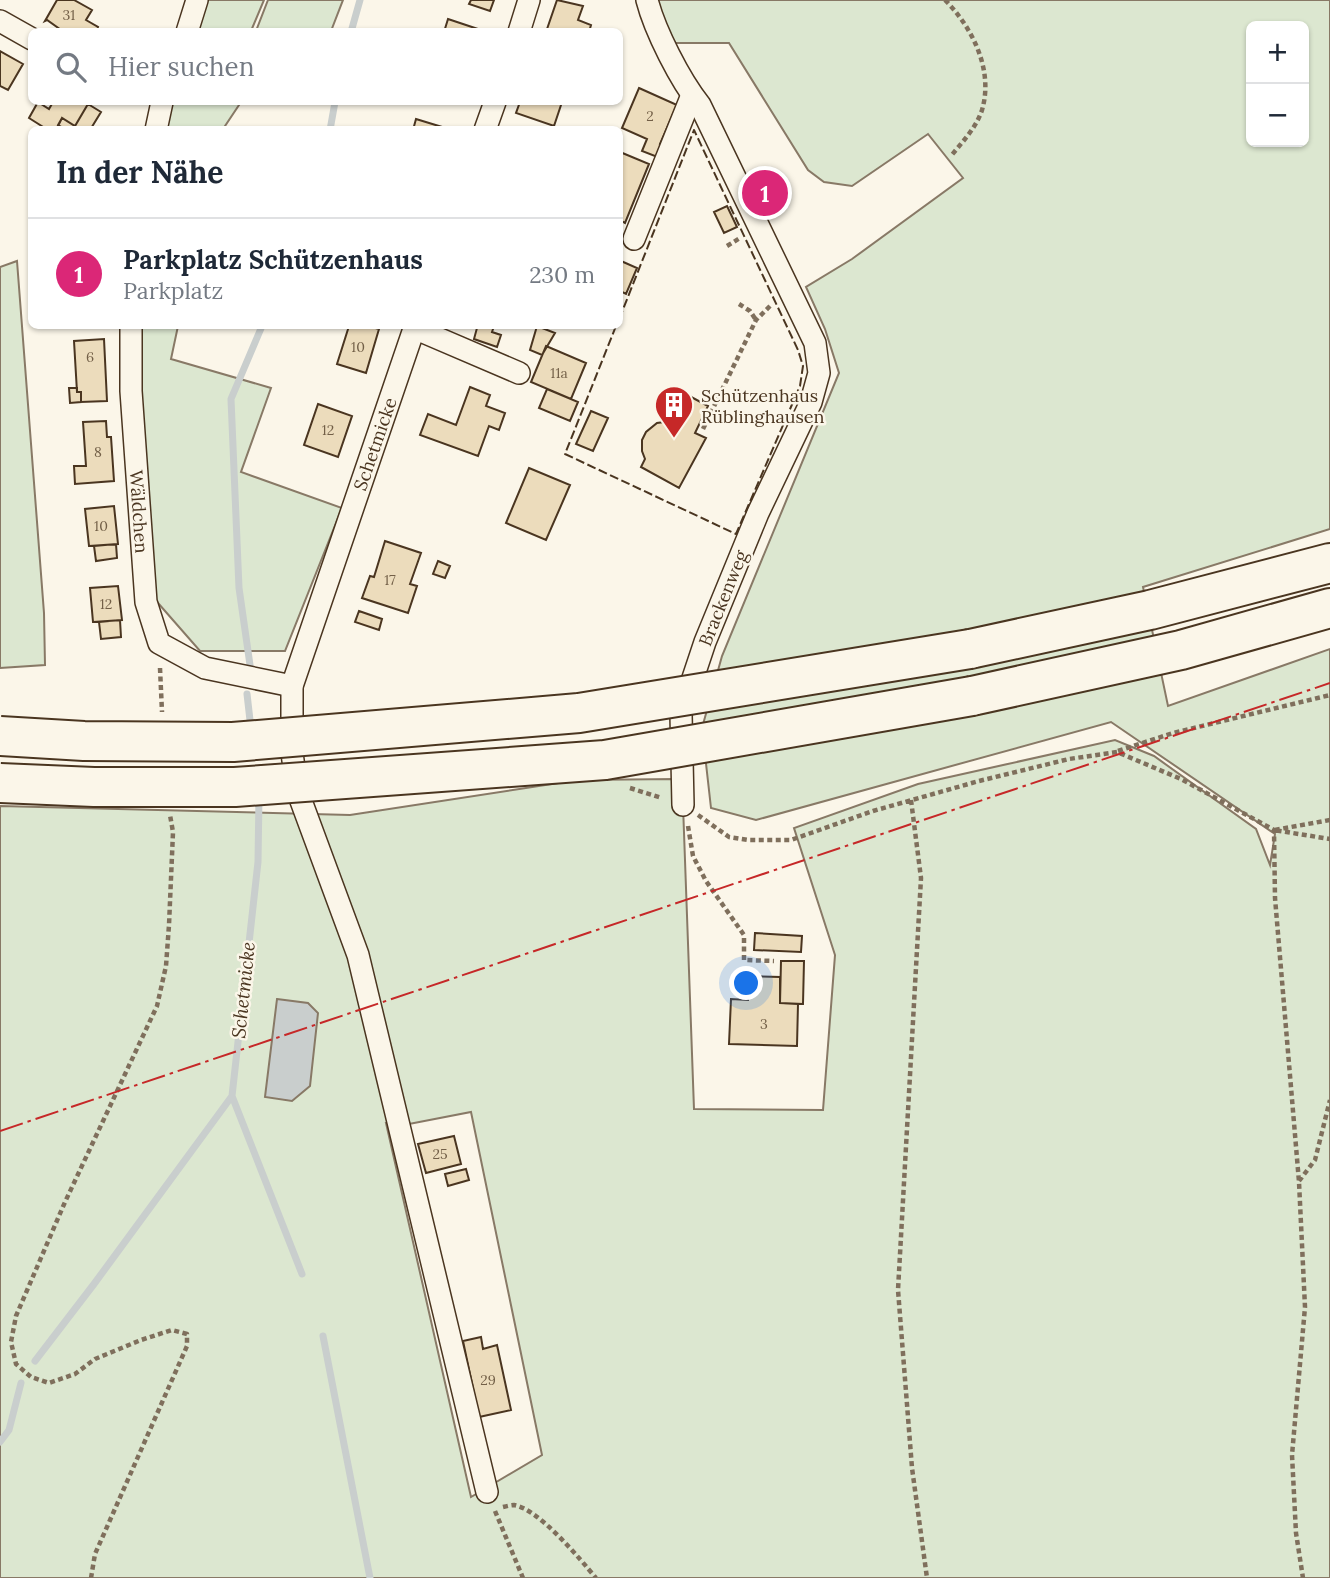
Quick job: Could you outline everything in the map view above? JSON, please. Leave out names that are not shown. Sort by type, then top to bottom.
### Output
[{"type":"highway","points":[[0,736],[84,741],[233,741],[579,713],[970,649],[1150,610],[1330,562]]},
{"type":"highway","points":[[0,783],[94,787],[235,787],[605,760],[972,696],[1181,650],[1330,608]]},
{"type":"street","points":[[188,28],[197,0]]},
{"type":"street","points":[[520,28],[529,0]]},
{"type":"street","name":"Brackenweg","points":[[647,0],[659,33],[700,105],[815,343],[819,373],[811,402],[758,513],[705,642],[681,714],[683,805]]},
{"type":"street","points":[[0,21],[28,37]]},
{"type":"street","points":[[634,239],[692,95]]},
{"type":"street","points":[[486,126],[494,105]]},
{"type":"street","name":"Wäldchen","points":[[131,329],[131,391],[146,601],[159,643]]},
{"type":"street","name":"Schetmicke","points":[[413,329],[292,686],[292,753],[298,790],[358,955],[487,1492]]},
{"type":"street","name":"Schetmicke","points":[[419,329],[519,373]]},
{"type":"street","points":[[159,643],[205,668],[292,686]]},
{"type":"path","points":[[944,0],[956,12],[978,45],[985,87],[982,109],[974,129],[951,156]]},
{"type":"path","points":[[703,429],[755,320],[767,307],[792,295]]},
{"type":"path","points":[[739,304],[750,311],[755,320]]},
{"type":"path","points":[[159,643],[162,715]]},
{"type":"path","points":[[683,805],[729,837],[791,840],[873,811],[979,781],[1069,759],[1117,752],[1173,733],[1330,695]]},
{"type":"path","points":[[1117,752],[1181,779],[1274,830],[1330,839]]},
{"type":"path","points":[[911,800],[921,878],[898,1290],[912,1468],[927,1578]]},
{"type":"path","points":[[683,805],[693,856],[706,881],[744,934],[744,960],[774,961]]},
{"type":"path","points":[[91,1578],[95,1554],[187,1346],[187,1334],[172,1330],[141,1340],[95,1359],[75,1374],[49,1383],[30,1377],[16,1364],[11,1342],[16,1317],[65,1202],[157,1006],[166,966],[168,939],[173,832],[170,809]]},
{"type":"path","points":[[1274,830],[1330,820]]},
{"type":"path","points":[[1274,830],[1275,898],[1299,1182],[1305,1307],[1292,1455],[1296,1533],[1303,1578]]},
{"type":"path","points":[[1299,1182],[1315,1160],[1330,1100]]},
{"type":"path","points":[[523,1578],[494,1508],[514,1505],[527,1511],[558,1535],[596,1578]]},
{"type":"green space","points":[[198,0],[264,0],[252,28],[191,28]]},
{"type":"green space","points":[[268,0],[343,0],[332,28],[257,28]]},
{"type":"green space","points":[[653,0],[1330,0],[1330,529],[1143,587],[1168,706],[1330,649],[1330,1578],[0,1578],[0,806],[350,815],[578,780],[676,779],[683,805],[694,1109],[823,1110],[835,955],[794,828],[918,784],[1115,740],[1154,756],[1256,829],[1270,865],[1275,834],[1111,722],[756,820],[711,808],[702,728],[722,656],[839,373],[825,329],[806,287],[852,259],[963,178],[928,134],[852,186],[824,182],[808,170],[729,43],[675,43]],"holes":[[[471,1112],[542,1455],[471,1497],[386,1123],[409,1124]]]},
{"type":"green space","points":[[171,105],[239,105],[225,126],[166,126]]},
{"type":"green space","points":[[17,261],[44,613],[45,665],[0,668],[0,267]]},
{"type":"green space","points":[[130,329],[177,329],[171,359],[271,388],[241,472],[342,508],[285,651],[200,651],[151,595]]},
{"type":"shaded area","points":[[277,999],[308,1003],[318,1013],[310,1086],[292,1101],[265,1097]]},
{"type":"building","points":[[57,0],[74,0],[92,10],[86,20],[98,27],[58,28],[45,21]]},
{"type":"building","points":[[471,0],[494,0],[490,11],[469,4]]},
{"type":"building","points":[[557,0],[583,6],[578,20],[591,25],[590,28],[547,28]]},
{"type":"building","points":[[448,19],[475,28],[445,28]]},
{"type":"building","points":[[0,51],[23,64],[8,90],[0,86]]},
{"type":"building","points":[[639,88],[677,105],[660,144],[665,146],[660,158],[642,151],[647,139],[623,126]]},
{"type":"building","points":[[36,105],[49,109],[51,105],[87,105],[75,126],[62,118],[58,126],[42,126],[29,118]]},
{"type":"building","points":[[87,105],[101,112],[92,126],[75,126]]},
{"type":"building","points":[[519,105],[561,105],[554,126],[516,113]]},
{"type":"building","points":[[62,118],[75,126],[58,125]]},
{"type":"building","points":[[416,119],[439,126],[414,126]]},
{"type":"building","points":[[623,153],[649,164],[625,223],[623,222]]},
{"type":"building","points":[[727,206],[737,227],[724,233],[714,212]]},
{"type":"building","points":[[623,262],[637,268],[626,294],[623,292]]},
{"type":"building","points":[[348,329],[379,329],[366,373],[337,364]]},
{"type":"building","points":[[477,329],[493,329],[492,332],[501,335],[497,347],[474,339]]},
{"type":"building","points":[[536,329],[555,333],[542,355],[530,350]]},
{"type":"building","points":[[104,339],[107,401],[81,402],[81,392],[77,392],[74,341]]},
{"type":"building","points":[[546,346],[586,363],[571,399],[531,382]]},
{"type":"building","points":[[470,387],[490,395],[486,406],[505,413],[499,430],[489,426],[478,456],[420,435],[428,414],[456,425]]},
{"type":"building","points":[[69,388],[77,388],[77,392],[81,392],[81,402],[70,403]]},
{"type":"building","points":[[547,389],[578,402],[570,421],[539,408]]},
{"type":"building","name":"Schützenhaus Rüblinghausen","points":[[680,391],[708,406],[695,433],[706,438],[679,488],[641,467],[645,459],[642,440],[646,432],[657,423],[664,422]]},
{"type":"building","points":[[318,404],[352,416],[338,457],[304,445]]},
{"type":"building","points":[[591,411],[608,418],[593,451],[576,444]]},
{"type":"building","points":[[106,421],[107,437],[111,437],[114,481],[75,484],[74,466],[86,466],[83,422]]},
{"type":"building","points":[[529,468],[570,485],[546,540],[506,523]]},
{"type":"building","points":[[114,506],[118,544],[89,546],[85,509]]},
{"type":"building","points":[[385,541],[421,553],[410,584],[417,586],[408,613],[362,598],[370,576],[374,577]]},
{"type":"building","points":[[116,544],[117,558],[96,561],[94,546]]},
{"type":"building","points":[[438,561],[450,566],[445,578],[433,574]]},
{"type":"building","points":[[118,586],[122,620],[93,622],[90,588]]},
{"type":"building","points":[[359,611],[382,619],[379,630],[355,622]]},
{"type":"building","points":[[120,620],[121,637],[101,639],[99,622]]},
{"type":"building","points":[[755,933],[802,936],[801,952],[754,950]]},
{"type":"building","points":[[781,961],[804,961],[803,1004],[780,1003]]},
{"type":"building","points":[[749,976],[780,977],[780,1003],[798,1004],[797,1046],[729,1044],[731,999],[748,1000]]},
{"type":"building","points":[[454,1136],[461,1164],[426,1173],[418,1144]]},
{"type":"building","points":[[466,1169],[469,1180],[448,1186],[445,1174]]},
{"type":"building","points":[[481,1337],[483,1349],[497,1345],[511,1410],[479,1417],[463,1341]]},
{"type":"waterway","name":"Schetmicke","points":[[352,28],[360,0]]},
{"type":"waterway","name":"Schetmicke","points":[[331,126],[334,105]]},
{"type":"waterway","name":"Schetmicke","points":[[250,665],[239,588],[231,399],[261,329]]},
{"type":"waterway","name":"Schetmicke","points":[[247,694],[251,729]]},
{"type":"waterway","name":"Schetmicke","points":[[259,796],[258,862],[232,1096],[302,1274]]},
{"type":"waterway","points":[[35,1361],[232,1096]]},
{"type":"waterway","name":"Schetmicke","points":[[323,1336],[370,1578]]},
{"type":"waterway","points":[[0,1442],[9,1430],[21,1383]]},
{"type":"fence","points":[[615,329],[565,454],[736,534],[800,386],[803,366],[798,350],[694,130],[623,309]]},
{"type":"power","points":[[0,1131],[1330,683]]},
{"type":"place","name":"Parkplatz Schützenhaus","points":[[765,193]]},
{"type":"place","name":"Schützenhaus Rüblinghausen","points":[[674,439]]}]
